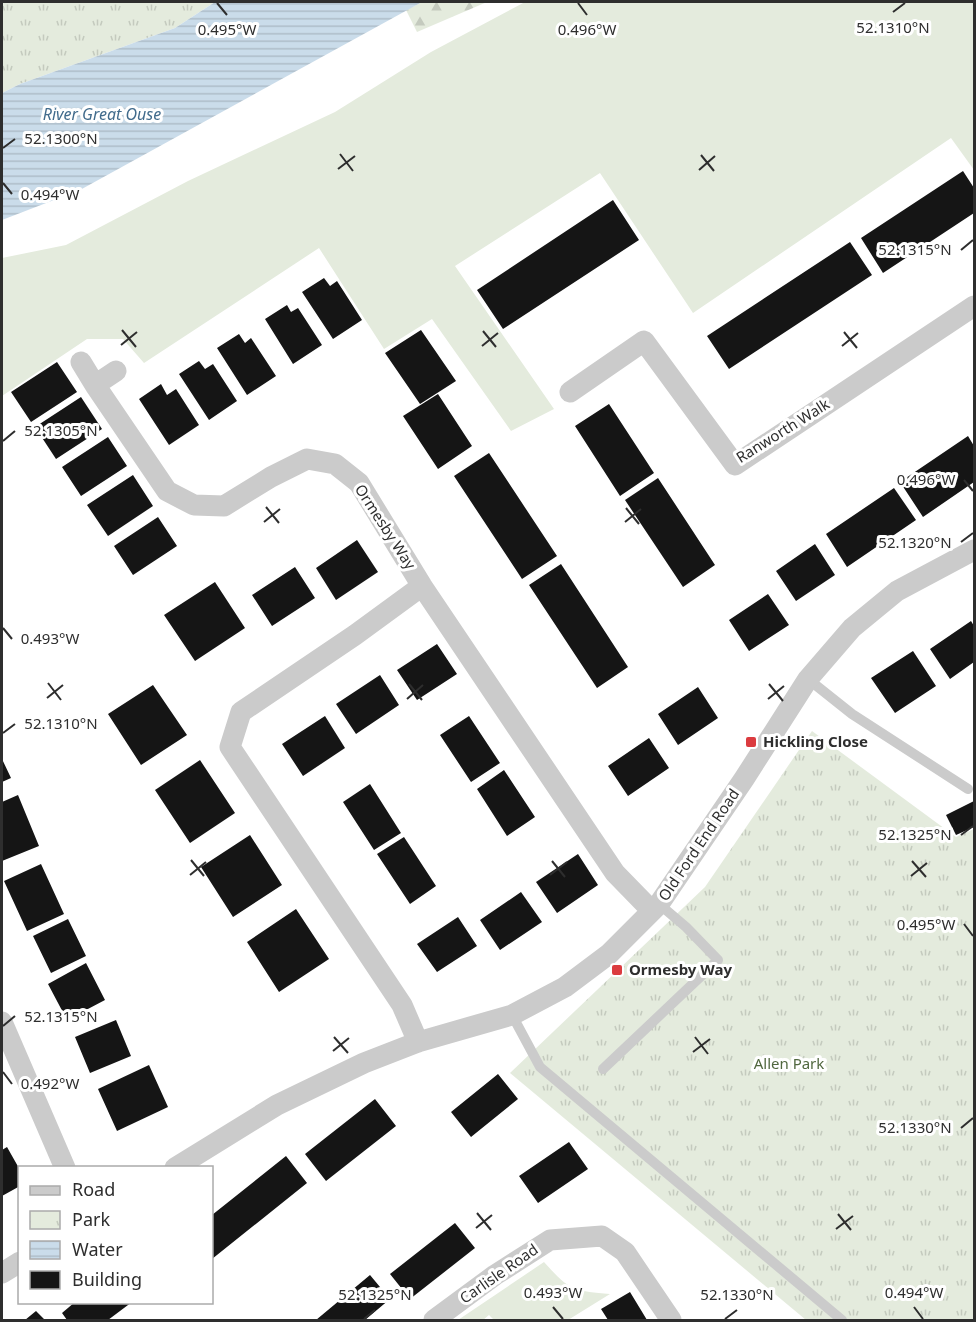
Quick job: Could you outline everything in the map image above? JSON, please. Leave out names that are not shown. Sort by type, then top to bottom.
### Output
[{"type":"street","name":"Ranworth Walk","points":[[570,392],[644,341],[735,465],[975,306]]},
{"type":"street","name":"Ormesby Way","points":[[81,363],[167,491],[194,505],[224,506],[271,477],[307,459],[334,464],[359,483],[422,586],[615,873],[656,907]]},
{"type":"street","points":[[95,385],[117,371]]},
{"type":"street","name":"Old Ford End Road","points":[[177,1166],[277,1105],[364,1062],[418,1042],[512,1015],[565,987],[609,954],[656,907],[744,779],[808,679],[852,628],[897,591],[975,550]]},
{"type":"street","name":"Ormesby Way","points":[[418,1042],[402,1005],[230,747],[242,712],[422,586]]},
{"type":"street","points":[[2,1022],[65,1166]]},
{"type":"street","name":"Carlisle Road","points":[[434,1320],[495,1275],[550,1240],[602,1236],[625,1252],[671,1320]]},
{"type":"street","points":[[2,1273],[18,1263]]},
{"type":"lane","points":[[808,679],[852,714],[968,789]]},
{"type":"lane","points":[[603,1069],[718,960],[686,927],[656,907]]},
{"type":"lane","points":[[512,1015],[540,1066],[842,1320]]},
{"type":"green space","points":[[2,2],[215,2],[175,28],[20,84],[2,93]]},
{"type":"green space","points":[[422,2],[487,2],[417,32],[406,10]]},
{"type":"green space","points":[[525,2],[974,2],[974,170],[951,138],[693,313],[600,173],[455,266],[554,409],[511,431],[432,319],[384,349],[319,248],[144,363],[123,339],[87,339],[2,396],[2,258],[66,245],[188,181],[335,112],[431,52]]},
{"type":"green space","name":"Allen Park","points":[[812,731],[956,837],[974,829],[974,1320],[806,1320],[510,1073],[705,887]]},
{"type":"green space","points":[[544,1262],[572,1287],[588,1292],[610,1294],[568,1320],[494,1320],[489,1315],[483,1320],[458,1320]]},
{"type":"water","name":"River Great Ouse","points":[[215,2],[422,2],[80,190],[2,220],[2,93],[20,84],[175,28]]},
{"type":"building","points":[[963,171],[974,188],[974,213],[883,273],[861,238]]},
{"type":"building","points":[[613,200],[639,240],[503,329],[477,290]]},
{"type":"building","points":[[850,242],[872,275],[729,369],[707,336]]},
{"type":"building","points":[[324,278],[330,286],[337,281],[362,320],[333,339],[302,292]]},
{"type":"building","points":[[287,305],[291,312],[298,308],[322,345],[293,364],[265,319]]},
{"type":"building","points":[[421,330],[456,381],[420,404],[385,353]]},
{"type":"building","points":[[239,334],[245,343],[251,338],[276,376],[247,395],[217,348]]},
{"type":"building","points":[[199,361],[205,369],[213,364],[237,401],[209,420],[179,374]]},
{"type":"building","points":[[57,362],[77,392],[31,422],[11,392]]},
{"type":"building","points":[[161,384],[167,395],[176,389],[199,425],[169,445],[139,399]]},
{"type":"building","points":[[438,394],[472,446],[438,469],[403,416]]},
{"type":"building","points":[[81,397],[102,429],[56,459],[35,427]]},
{"type":"building","points":[[609,404],[654,473],[620,496],[575,426]]},
{"type":"building","points":[[968,436],[974,446],[974,482],[923,517],[900,482]]},
{"type":"building","points":[[108,437],[127,466],[81,496],[62,467]]},
{"type":"building","points":[[489,453],[557,556],[522,579],[454,476]]},
{"type":"building","points":[[133,475],[153,506],[108,536],[87,505]]},
{"type":"building","points":[[658,478],[715,565],[683,587],[625,500]]},
{"type":"building","points":[[894,488],[916,520],[847,567],[826,534]]},
{"type":"building","points":[[158,517],[177,546],[133,575],[114,546]]},
{"type":"building","points":[[357,540],[378,572],[336,600],[316,568]]},
{"type":"building","points":[[815,544],[835,575],[796,601],[776,571]]},
{"type":"building","points":[[561,564],[628,667],[597,688],[529,585]]},
{"type":"building","points":[[295,567],[315,598],[272,626],[252,595]]},
{"type":"building","points":[[215,582],[245,628],[195,661],[164,615]]},
{"type":"building","points":[[768,594],[789,625],[749,651],[729,620]]},
{"type":"building","points":[[971,621],[974,626],[974,662],[950,679],[930,649]]},
{"type":"building","points":[[437,644],[457,674],[417,700],[397,670]]},
{"type":"building","points":[[913,651],[936,686],[895,713],[871,678]]},
{"type":"building","points":[[380,675],[399,705],[356,734],[336,704]]},
{"type":"building","points":[[153,685],[187,735],[141,765],[108,714]]},
{"type":"building","points":[[698,687],[718,718],[678,745],[658,714]]},
{"type":"building","points":[[325,716],[345,748],[303,776],[282,744]]},
{"type":"building","points":[[469,716],[500,763],[471,782],[440,735]]},
{"type":"building","points":[[649,738],[669,768],[628,796],[608,766]]},
{"type":"building","points":[[2,759],[11,778],[2,782]]},
{"type":"building","points":[[200,760],[235,813],[190,843],[155,790]]},
{"type":"building","points":[[504,770],[535,817],[507,836],[477,789]]},
{"type":"building","points":[[370,784],[401,833],[374,850],[343,802]]},
{"type":"building","points":[[18,795],[39,846],[2,861],[2,802]]},
{"type":"building","points":[[974,801],[974,827],[956,835],[946,815]]},
{"type":"building","points":[[250,835],[282,885],[233,917],[201,867]]},
{"type":"building","points":[[404,837],[436,886],[410,904],[377,854]]},
{"type":"building","points":[[578,854],[598,885],[557,913],[536,882]]},
{"type":"building","points":[[41,864],[64,914],[27,931],[4,881]]},
{"type":"building","points":[[521,892],[542,922],[500,950],[480,920]]},
{"type":"building","points":[[296,909],[329,959],[279,992],[247,942]]},
{"type":"building","points":[[458,917],[477,946],[437,972],[417,944]]},
{"type":"building","points":[[68,919],[86,956],[51,973],[33,936]]},
{"type":"building","points":[[86,963],[105,1000],[67,1020],[48,984]]},
{"type":"building","points":[[116,1020],[131,1056],[90,1073],[75,1037]]},
{"type":"building","points":[[149,1065],[168,1107],[117,1131],[98,1089]]},
{"type":"building","points":[[498,1074],[518,1099],[471,1137],[451,1112]]},
{"type":"building","points":[[375,1099],[396,1126],[326,1181],[305,1154]]},
{"type":"building","points":[[569,1142],[588,1169],[538,1203],[519,1176]]},
{"type":"building","points":[[7,1147],[18,1166],[18,1187],[2,1196],[2,1150]]},
{"type":"building","points":[[286,1156],[307,1183],[213,1258],[213,1214]]},
{"type":"building","points":[[455,1223],[475,1248],[410,1299],[390,1274]]},
{"type":"building","points":[[370,1275],[390,1299],[365,1320],[316,1320]]},
{"type":"building","points":[[630,1292],[647,1320],[608,1320],[601,1309]]},
{"type":"building","points":[[73,1304],[129,1304],[108,1320],[67,1320],[62,1313]]},
{"type":"building","points":[[36,1311],[45,1320],[25,1320]]},
{"type":"place","name":"Hickling Close","points":[[751,742]]},
{"type":"place","name":"Ormesby Way","points":[[617,970]]}]
